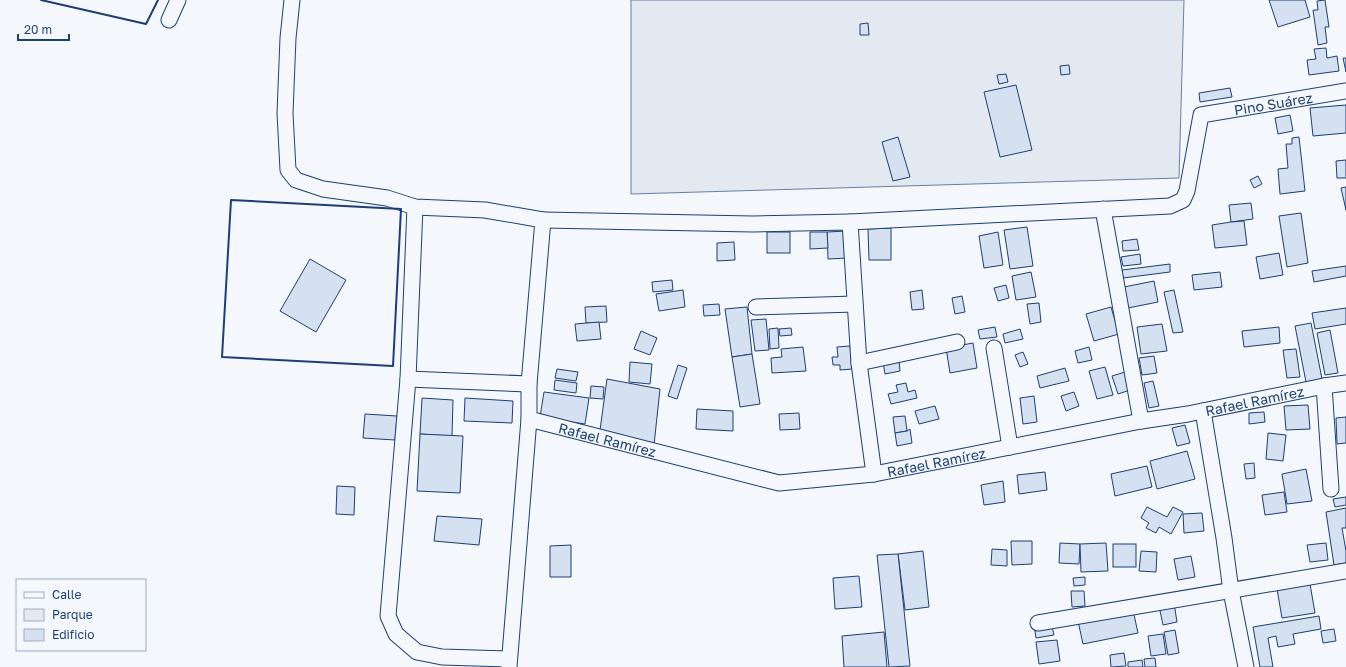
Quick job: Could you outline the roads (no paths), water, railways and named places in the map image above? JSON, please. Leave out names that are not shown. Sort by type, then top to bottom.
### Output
[{"type":"street","points":[[169,20],[178,0]]},
{"type":"street","points":[[292,0],[288,38],[285,112],[288,170],[296,180],[323,189],[388,198],[415,207],[486,210],[543,220],[753,224],[850,222],[1102,210],[1140,421]]},
{"type":"street","name":"Pino Suárez","points":[[1102,210],[1170,206],[1183,200],[1187,191],[1201,115],[1346,91]]},
{"type":"street","points":[[415,207],[408,379],[388,616],[396,634],[417,652],[442,657],[508,663],[529,419],[529,384],[543,220]]},
{"type":"street","points":[[850,222],[859,363],[874,474]]},
{"type":"street","points":[[756,307],[855,304]]},
{"type":"street","points":[[859,363],[957,342]]},
{"type":"street","points":[[994,348],[1010,447]]},
{"type":"street","points":[[408,379],[529,384]]},
{"type":"street","name":"Rafael Ramírez","points":[[529,419],[779,483],[874,474],[1140,421],[1188,414],[1324,386],[1346,384]]},
{"type":"street","points":[[1324,386],[1331,489]]},
{"type":"street","points":[[1203,411],[1224,538],[1231,591],[1246,667]]},
{"type":"street","points":[[1038,623],[1346,571]]}]
